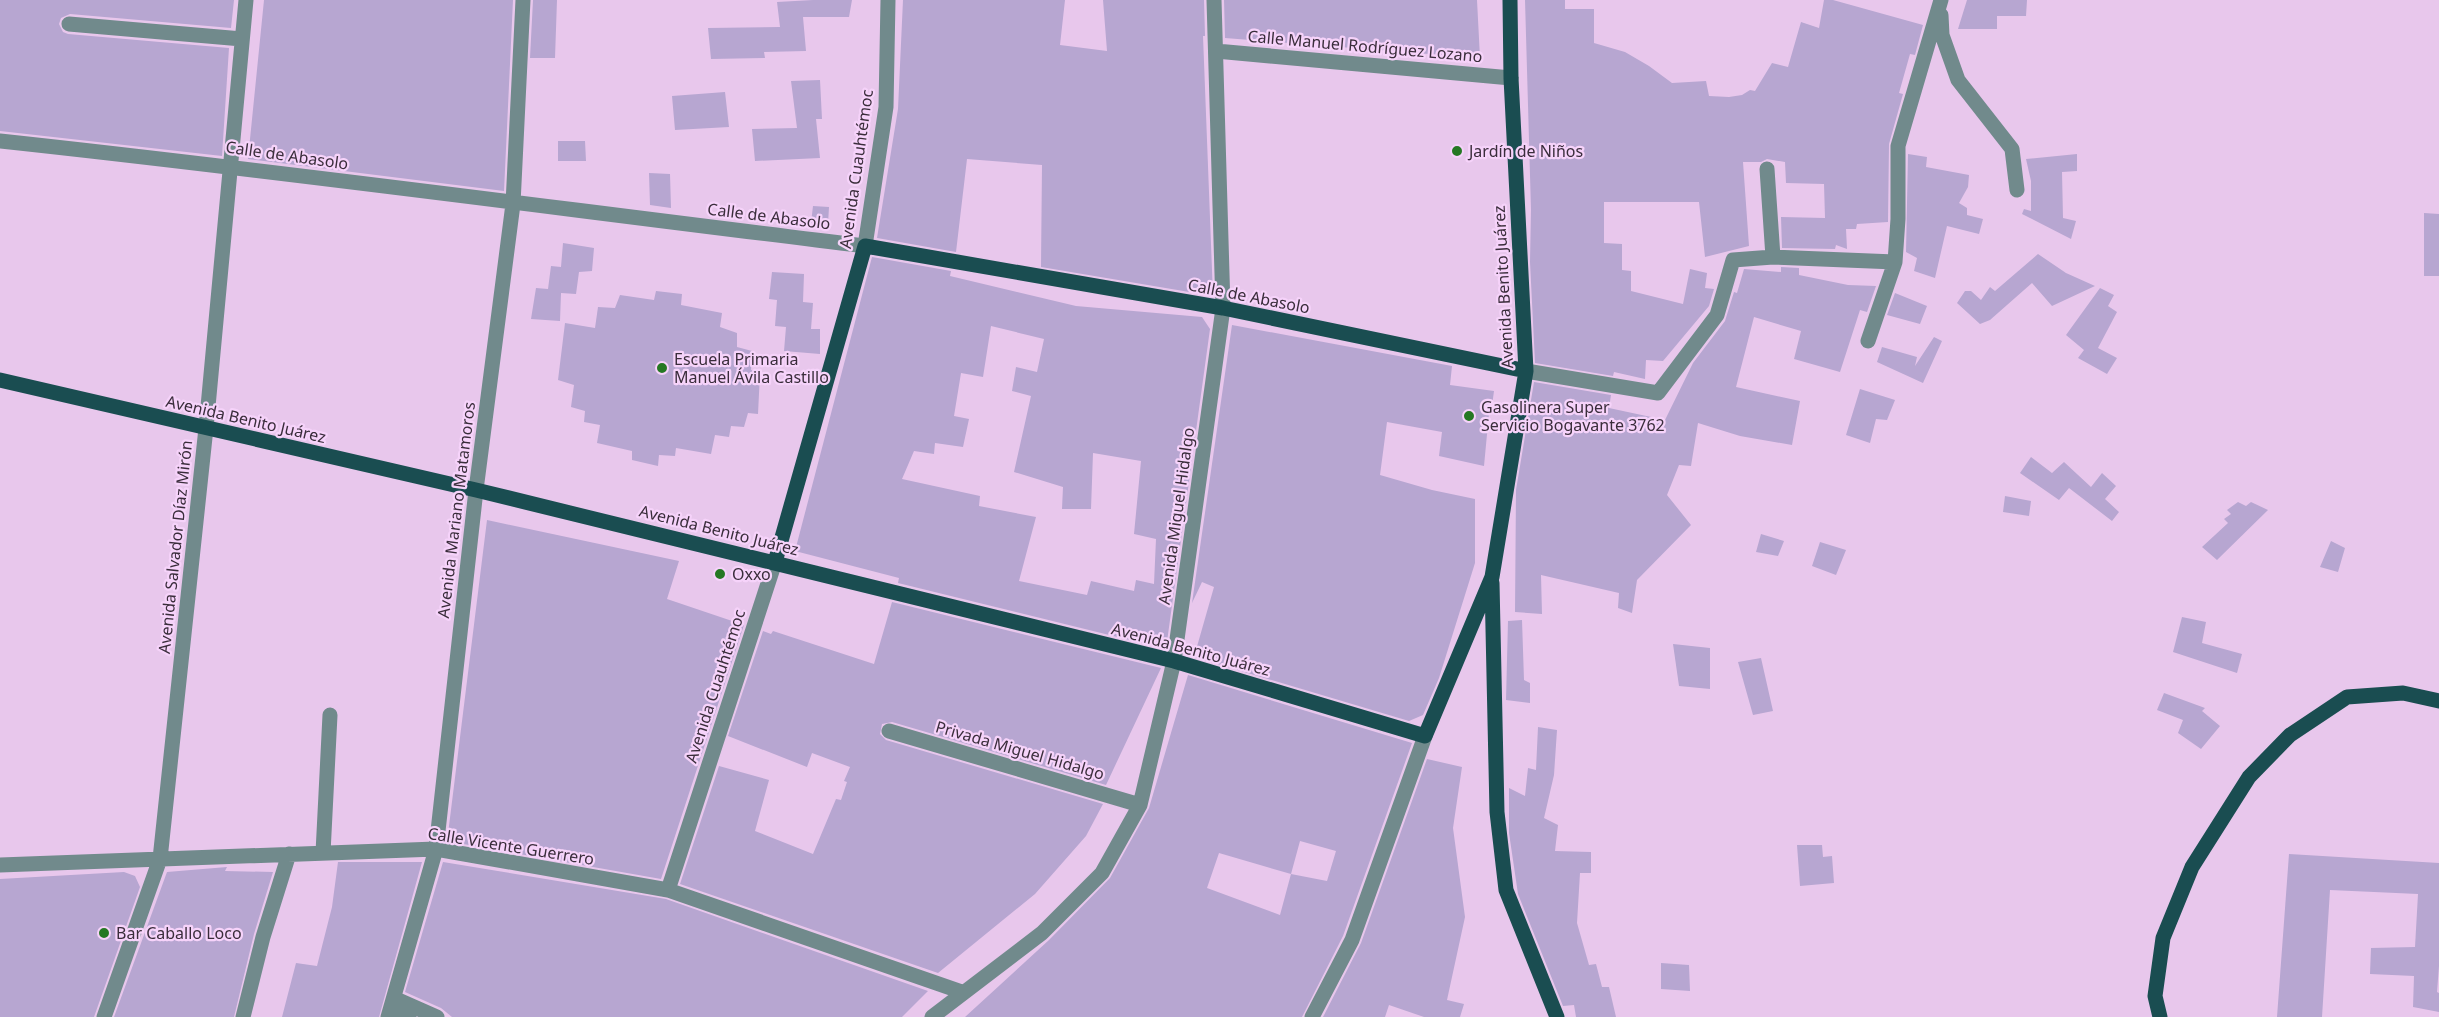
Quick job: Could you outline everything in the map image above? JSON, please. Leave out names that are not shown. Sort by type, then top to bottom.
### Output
[{"type":"main road","name":"Avenida Benito Juárez","points":[[0,380],[476,490],[1173,661],[1425,736],[1492,577],[1526,371],[1511,78],[1510,0]]},
{"type":"main road","name":"Calle de Abasolo","points":[[865,246],[1223,308],[1526,371]]},
{"type":"main road","name":"Avenida Cuauhtémoc","points":[[775,562],[865,246]]},
{"type":"main road","points":[[1492,577],[1497,812],[1506,890],[1557,1017]]},
{"type":"main road","points":[[2160,1017],[2155,996],[2163,938],[2192,867],[2249,777],[2290,735],[2347,697],[2403,693],[2439,701]]},
{"type":"street","name":"Avenida Salvador Díaz Mirón","points":[[104,1017],[160,859],[206,428],[246,0]]},
{"type":"street","name":"Avenida Mariano Matamoros","points":[[391,1008],[436,849],[476,490],[513,204],[523,0]]},
{"type":"street","name":"Avenida Cuauhtémoc","points":[[865,246],[886,107],[888,0]]},
{"type":"street","name":"Avenida Miguel Hidalgo","points":[[932,1017],[1042,933],[1102,873],[1140,805],[1173,661],[1223,308],[1214,0]]},
{"type":"street","points":[[1941,1],[1942,35],[1958,80],[2012,149],[2017,190]]},
{"type":"street","points":[[1868,341],[1895,262],[1898,219],[1898,146],[1941,1]]},
{"type":"street","points":[[69,24],[242,39]]},
{"type":"street","name":"Calle Manuel Rodríguez Lozano","points":[[1216,51],[1511,78]]},
{"type":"street","name":"Calle de Abasolo","points":[[0,141],[229,165],[513,204],[865,246]]},
{"type":"street","points":[[1767,169],[1773,257]]},
{"type":"street","points":[[1526,371],[1658,393],[1717,315],[1733,260],[1773,257],[1895,262]]},
{"type":"street","name":"Avenida Cuauhtémoc","points":[[668,890],[775,562]]},
{"type":"street","points":[[323,853],[330,715]]},
{"type":"street","name":"Privada Miguel Hidalgo","points":[[889,731],[1140,805]]},
{"type":"street","name":"Avenida Benito Juárez","points":[[1312,1017],[1352,940],[1425,736]]},
{"type":"street","name":"Calle Vicente Guerrero","points":[[0,866],[436,849],[668,890],[962,992]]},
{"type":"street","points":[[243,1017],[263,938],[289,855]]},
{"type":"street","points":[[391,1008],[409,1017]]},
{"type":"street","points":[[391,1008],[437,1017]]},
{"type":"building","points":[[0,0],[234,0],[231,28],[70,14],[61,18],[59,24],[63,32],[68,34],[229,48],[222,156],[0,131]]},
{"type":"building","points":[[264,0],[513,0],[504,191],[248,159]]},
{"type":"building","points":[[533,0],[557,0],[555,58],[530,58]]},
{"type":"building","points":[[852,0],[849,17],[803,17],[806,51],[764,52],[765,58],[711,59],[708,28],[780,27],[777,2]]},
{"type":"building","points":[[903,0],[1065,0],[1060,45],[1107,51],[1103,0],[1204,0],[1205,36],[1203,36],[1213,296],[1041,267],[1042,165],[967,159],[956,252],[877,238],[898,109]]},
{"type":"building","points":[[1224,0],[1477,0],[1480,58],[1225,38]]},
{"type":"building","points":[[1525,0],[1565,0],[1565,9],[1594,9],[1594,43],[1625,52],[1672,83],[1706,81],[1709,96],[1729,97],[1742,95],[1750,90],[1755,91],[1772,63],[1788,67],[1801,22],[1819,28],[1824,0],[1833,0],[1923,25],[1915,55],[1910,54],[1899,93],[1903,94],[1889,144],[1888,222],[1857,224],[1856,229],[1846,229],[1847,249],[1836,245],[1835,249],[1782,248],[1781,217],[1825,218],[1824,184],[1786,183],[1785,162],[1767,159],[1761,162],[1743,162],[1749,246],[1705,257],[1699,202],[1604,202],[1604,243],[1622,244],[1622,270],[1631,271],[1631,291],[1683,304],[1690,269],[1707,273],[1705,288],[1714,289],[1709,306],[1663,361],[1646,360],[1645,379],[1614,372],[1613,376],[1535,363],[1530,262],[1531,210]]},
{"type":"building","points":[[1967,0],[2027,0],[2026,16],[1997,16],[1997,29],[1958,29]]},
{"type":"building","points":[[820,80],[822,119],[816,119],[820,158],[755,161],[752,129],[797,128],[791,81]]},
{"type":"building","points":[[725,92],[729,127],[675,130],[672,96]]},
{"type":"building","points":[[558,141],[585,141],[586,161],[558,161]]},
{"type":"building","points":[[1908,154],[1927,157],[1926,167],[1969,175],[1968,187],[1959,203],[1967,208],[1967,215],[1983,219],[1979,234],[1947,226],[1935,278],[1914,271],[1917,258],[1906,252]]},
{"type":"building","points":[[2077,154],[2077,171],[2062,172],[2063,218],[2076,221],[2071,239],[2022,214],[2024,209],[2031,211],[2031,181],[2026,159]]},
{"type":"building","points":[[649,173],[670,174],[671,208],[650,205]]},
{"type":"building","points":[[813,206],[829,207],[828,224],[811,223]]},
{"type":"building","points":[[2424,213],[2439,214],[2439,276],[2424,276]]},
{"type":"building","points":[[563,243],[594,248],[592,271],[579,272],[576,294],[561,293],[560,321],[531,319],[536,288],[548,289],[551,266],[561,267]]},
{"type":"building","points":[[2038,254],[2066,273],[2095,286],[2052,306],[2032,283],[1990,320],[1980,324],[1957,303],[1965,291],[1971,291],[1981,300],[1990,287],[1995,291]]},
{"type":"building","points":[[872,257],[951,271],[950,276],[1076,306],[1202,317],[1210,329],[1166,649],[898,583],[899,578],[795,551]],"holes":[[[991,326],[1044,339],[1037,372],[1016,367],[1012,391],[1031,396],[1014,472],[1063,487],[1062,509],[1091,509],[1093,453],[1141,461],[1134,534],[1156,539],[1154,584],[1136,580],[1134,591],[1091,581],[1087,595],[1019,581],[1036,517],[979,506],[980,496],[902,479],[914,451],[934,454],[935,443],[963,447],[969,419],[954,416],[961,373],[983,377]]]},
{"type":"building","points":[[1781,267],[1799,268],[1799,275],[1848,285],[1876,286],[1867,312],[1860,310],[1840,372],[1794,359],[1801,331],[1754,317],[1736,387],[1800,401],[1792,445],[1740,436],[1698,423],[1691,466],[1679,465],[1667,495],[1691,525],[1637,580],[1632,613],[1618,608],[1619,593],[1541,575],[1542,614],[1515,612],[1516,490],[1534,382],[1611,395],[1609,408],[1665,420],[1693,363],[1725,321],[1744,269],[1781,272]]},
{"type":"building","points":[[772,272],[804,274],[803,302],[813,303],[811,329],[820,329],[820,354],[784,351],[786,327],[775,326],[777,300],[769,299]]},
{"type":"building","points":[[2100,288],[2114,295],[2108,306],[2117,312],[2098,348],[2117,358],[2107,374],[2078,358],[2084,350],[2066,335]]},
{"type":"building","points":[[656,291],[682,294],[681,305],[722,313],[720,327],[737,333],[737,347],[752,351],[751,370],[760,373],[758,414],[748,413],[744,427],[731,426],[729,437],[715,435],[711,454],[676,448],[675,456],[659,455],[658,466],[632,460],[632,451],[597,443],[600,425],[584,422],[585,411],[571,407],[574,385],[558,380],[565,323],[595,328],[598,307],[615,308],[620,295],[654,300]]},
{"type":"building","points":[[1895,293],[1927,306],[1920,324],[1887,315]]},
{"type":"building","points":[[1232,325],[1452,366],[1450,385],[1494,391],[1491,413],[1489,413],[1484,466],[1439,456],[1442,432],[1387,422],[1380,475],[1432,490],[1475,499],[1475,563],[1439,678],[1423,715],[1409,721],[1194,657],[1214,587],[1202,582],[1192,603]]},
{"type":"building","points":[[1934,337],[1942,341],[1923,383],[1877,362],[1882,347],[1917,357],[1915,366]]},
{"type":"building","points":[[1860,389],[1895,400],[1887,420],[1876,419],[1870,443],[1846,435]]},
{"type":"building","points":[[2031,457],[2052,473],[2064,462],[2091,487],[2102,473],[2116,486],[2105,499],[2119,512],[2112,521],[2069,488],[2059,500],[2020,473]]},
{"type":"building","points":[[2005,496],[2031,501],[2029,516],[2003,512]]},
{"type":"building","points":[[2238,502],[2246,506],[2251,502],[2268,510],[2217,560],[2202,547],[2228,523],[2224,519],[2231,514],[2227,510]]},
{"type":"building","points":[[487,520],[679,561],[667,599],[744,625],[661,879],[452,842],[454,835],[448,834]]},
{"type":"building","points":[[1761,534],[1784,541],[1778,556],[1756,552]]},
{"type":"building","points":[[2331,541],[2345,548],[2338,572],[2320,567]]},
{"type":"building","points":[[1820,542],[1846,550],[1836,575],[1812,566]]},
{"type":"building","points":[[892,602],[1161,668],[1106,785],[892,722],[882,724],[880,734],[886,740],[1103,804],[1086,836],[1035,894],[938,973],[680,884],[719,766],[769,780],[755,831],[813,854],[836,799],[841,800],[847,782],[844,781],[850,767],[812,753],[807,767],[728,736],[763,631],[771,634],[773,631],[874,664]]},
{"type":"building","points":[[2182,617],[2206,622],[2202,643],[2242,654],[2237,673],[2173,652]]},
{"type":"building","points":[[1522,620],[1524,680],[1530,683],[1530,703],[1506,700],[1508,621]]},
{"type":"building","points":[[1673,644],[1710,648],[1710,689],[1679,686]]},
{"type":"building","points":[[1761,658],[1773,711],[1753,715],[1738,662]]},
{"type":"building","points":[[1188,675],[1412,743],[1343,936],[1302,1017],[965,1017],[1049,940],[1110,878],[1149,808]],"holes":[[[1300,841],[1336,851],[1327,881],[1291,874]],[[1219,853],[1291,874],[1280,915],[1207,888]]]},
{"type":"building","points":[[2164,693],[2205,708],[2202,711],[2220,726],[2201,749],[2178,733],[2183,720],[2157,710]]},
{"type":"building","points":[[1538,727],[1557,730],[1554,775],[1544,818],[1558,825],[1555,851],[1591,852],[1591,873],[1580,873],[1577,923],[1589,965],[1596,964],[1602,987],[1609,987],[1616,1017],[1576,1017],[1574,1005],[1563,1006],[1518,894],[1509,833],[1509,788],[1525,796],[1528,768],[1536,770]]},
{"type":"building","points":[[1427,759],[1462,767],[1453,828],[1465,917],[1447,1000],[1464,1004],[1460,1017],[1424,1017],[1389,1005],[1385,1017],[1323,1017],[1361,943]]},
{"type":"building","points":[[1797,845],[1822,845],[1823,857],[1832,856],[1834,883],[1800,886]]},
{"type":"building","points":[[2289,854],[2439,863],[2437,992],[2439,993],[2439,1012],[2413,1007],[2414,976],[2370,974],[2371,948],[2415,947],[2418,894],[2330,890],[2322,1017],[2277,1017]]},
{"type":"building","points":[[338,862],[422,862],[379,1017],[282,1017],[296,963],[317,966],[332,907]]},
{"type":"building","points":[[443,862],[666,899],[928,991],[902,1017],[452,1017],[441,1008],[405,992]]},
{"type":"building","points":[[227,867],[225,871],[273,872],[254,934],[234,1017],[114,1017],[167,872]]},
{"type":"building","points":[[124,872],[135,876],[140,887],[94,1017],[0,1017],[0,879]]},
{"type":"building","points":[[1661,963],[1689,965],[1690,991],[1661,989]]},
{"type":"place","name":"Jardín de Niños","points":[[1457,151]]},
{"type":"place","name":"Escuela Primaria Manuel Ávila Castillo","points":[[662,368]]},
{"type":"place","name":"Gasolinera Super Servicio Bogavante 3762","points":[[1469,416]]},
{"type":"place","name":"Oxxo","points":[[720,574]]},
{"type":"place","name":"Bar Caballo Loco","points":[[104,933]]}]
